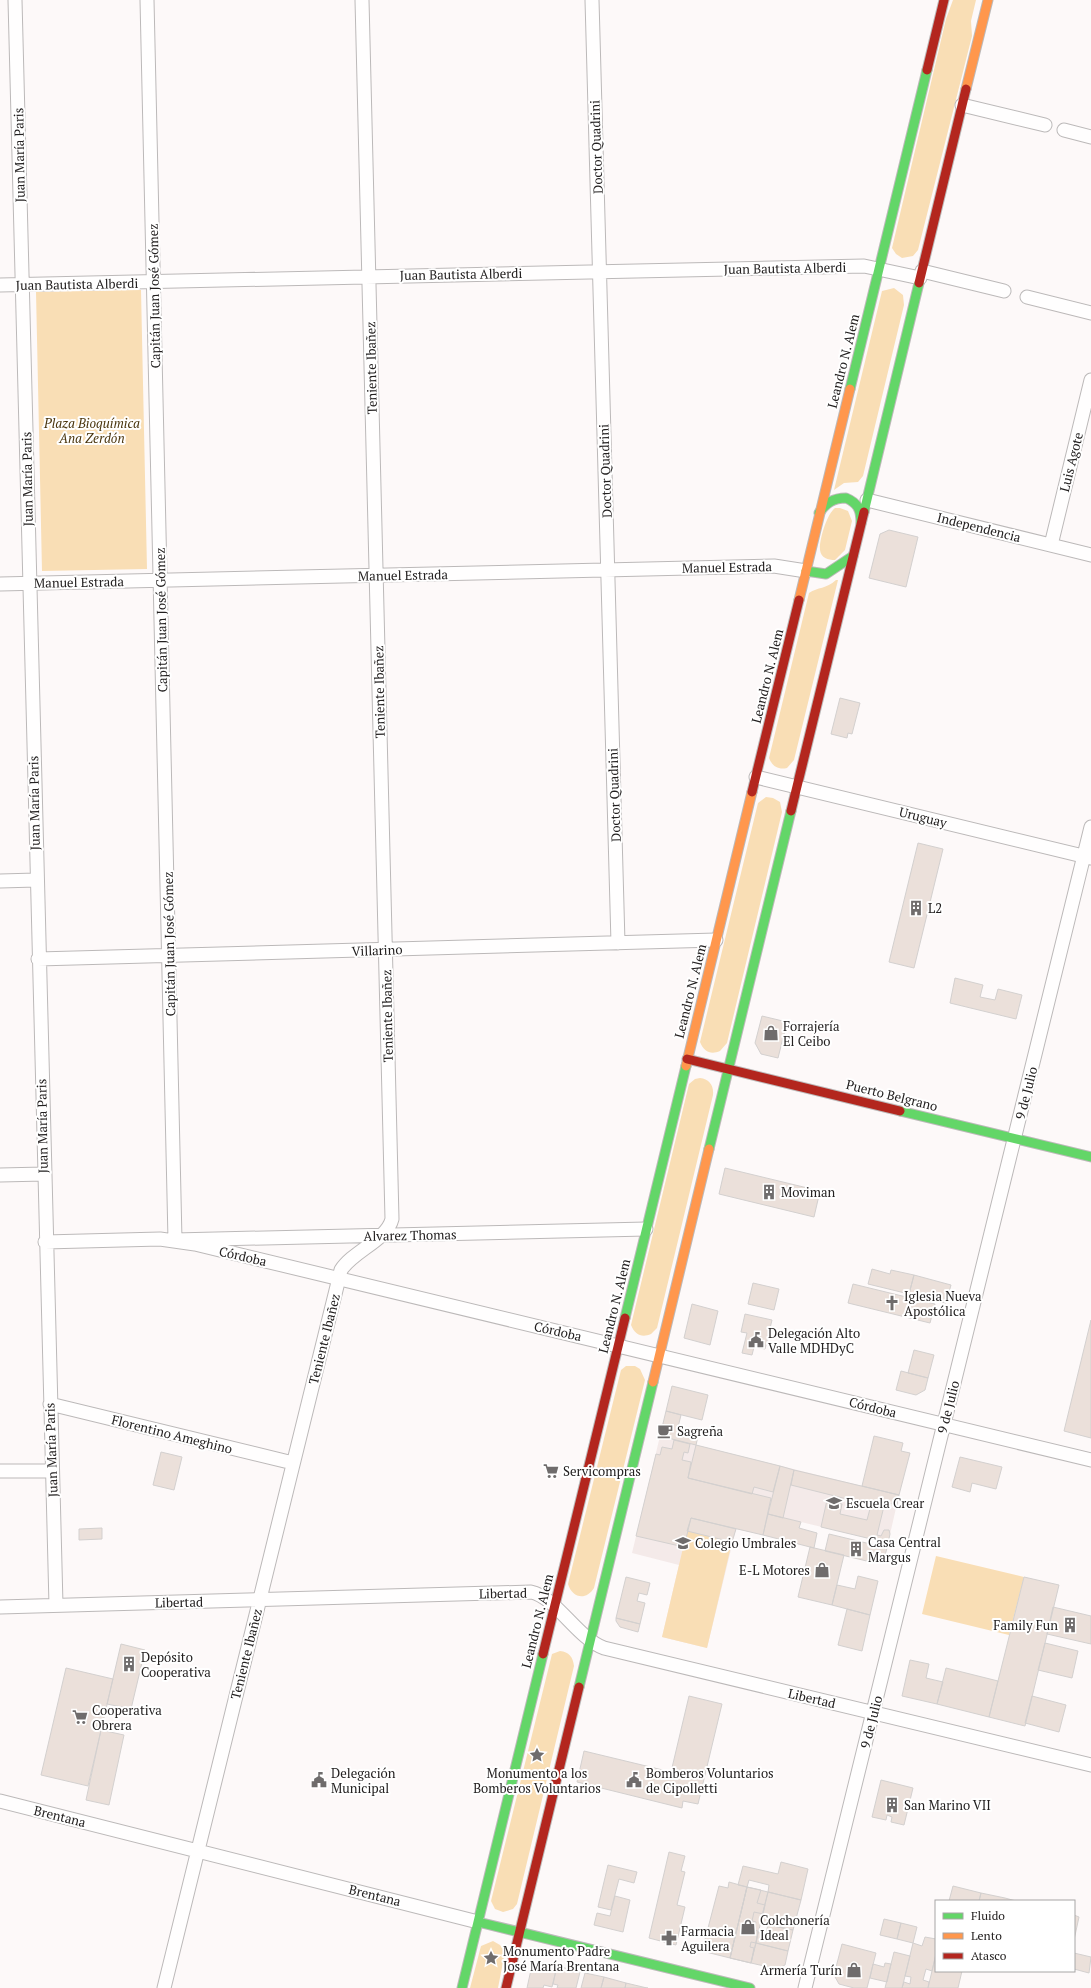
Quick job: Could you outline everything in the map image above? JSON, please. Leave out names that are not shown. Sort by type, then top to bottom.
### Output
[{"type":"main road","name":"Leandro N. Alem","points":[[462,1988],[944,0]]},
{"type":"main road","points":[[506,1988],[988,0]]},
{"type":"main road","points":[[819,513],[822,507],[829,500],[839,497],[846,498],[852,500],[859,508],[862,517],[861,524]]},
{"type":"main road","points":[[806,570],[826,574],[853,556]]},
{"type":"main road","name":"Puerto Belgrano","points":[[687,1059],[1091,1157]]},
{"type":"main road","name":"Brentana","points":[[478,1922],[750,1988]]},
{"type":"street","name":"Juan María Paris","points":[[15,0],[45,1242],[56,1605]]},
{"type":"street","name":"Capitán Juan José Gómez","points":[[147,0],[176,1240]]},
{"type":"street","name":"Teniente Ibañez","points":[[164,1988],[341,1270],[346,1262],[388,1229],[392,1213],[362,0]]},
{"type":"street","name":"Doctor Quadrini","points":[[592,0],[618,943]]},
{"type":"street","points":[[962,105],[1045,125]]},
{"type":"street","points":[[1064,130],[1091,137]]},
{"type":"street","name":"Juan Bautista Alberdi","points":[[0,286],[369,276],[864,266],[1004,291]]},
{"type":"street","points":[[1027,297],[1091,313]]},
{"type":"street","name":"Luis Agote","points":[[1051,545],[1091,380]]},
{"type":"street","name":"Independencia","points":[[867,500],[1091,555]]},
{"type":"street","name":"Manuel Estrada","points":[[0,584],[774,566],[806,570]]},
{"type":"street","name":"Uruguay","points":[[756,777],[1087,857]]},
{"type":"street","name":"9 de Julio","points":[[806,1988],[1014,1139],[1087,857],[1091,827]]},
{"type":"street","points":[[0,881],[36,880]]},
{"type":"street","name":"Villarino","points":[[38,959],[716,940]]},
{"type":"street","points":[[0,1175],[44,1174]]},
{"type":"street","name":"Alvarez Thomas","points":[[176,1240],[646,1230]]},
{"type":"street","name":"Córdoba","points":[[45,1242],[160,1239],[176,1240],[618,1345],[1091,1460]]},
{"type":"street","name":"Florentino Ameghino","points":[[50,1404],[293,1463]]},
{"type":"street","points":[[0,1472],[52,1471]]},
{"type":"street","name":"Libertad","points":[[0,1607],[527,1592],[538,1594],[590,1641],[607,1649],[1091,1765]]},
{"type":"street","name":"Brentana","points":[[0,1801],[478,1922]]},
{"type":"shaded area","name":"Colegio Umbrales","points":[[660,1436],[899,1495],[888,1543],[768,1514],[763,1535],[736,1529],[707,1648],[662,1637],[679,1565],[632,1553]]},
{"type":"green space","points":[[953,0],[976,0],[971,21],[972,36],[918,250],[913,256],[902,258],[896,254],[892,248],[946,19]]},
{"type":"green space","points":[[894,288],[903,295],[904,305],[863,476],[858,482],[844,483],[834,490],[882,291]]},
{"type":"green space","name":"Plaza Bioquímica Ana Zerdón","points":[[141,290],[147,569],[42,571],[36,292]]},
{"type":"green space","points":[[835,508],[848,511],[852,521],[845,550],[835,560],[830,560],[822,555],[820,546],[824,528],[829,516]]},
{"type":"green space","points":[[838,580],[794,760],[787,768],[778,768],[769,758],[809,593],[829,585]]},
{"type":"green space","points":[[766,797],[773,798],[780,802],[782,812],[727,1043],[720,1051],[711,1053],[704,1048],[700,1042],[758,803]]},
{"type":"green space","points":[[700,1078],[708,1081],[712,1085],[713,1095],[657,1328],[651,1334],[642,1336],[635,1331],[631,1325],[689,1084],[695,1079]]},
{"type":"green space","points":[[626,1366],[635,1366],[640,1369],[645,1380],[594,1588],[587,1595],[580,1596],[576,1595],[570,1589],[568,1584],[621,1370]]},
{"type":"green space","points":[[687,1531],[732,1542],[707,1648],[662,1637]]},
{"type":"green space","points":[[936,1556],[1024,1577],[1009,1635],[922,1614]]},
{"type":"green space","points":[[560,1651],[566,1652],[570,1656],[573,1660],[574,1666],[517,1904],[513,1909],[503,1912],[495,1909],[491,1901],[552,1654]]},
{"type":"green space","points":[[493,1941],[500,1945],[505,1952],[498,1988],[470,1988],[481,1946]]},
{"type":"building","points":[[889,530],[918,537],[906,587],[869,578],[880,534]]},
{"type":"building","points":[[840,698],[860,703],[852,734],[848,733],[847,738],[831,734]]},
{"type":"building","name":"L2","points":[[918,843],[943,849],[914,968],[889,962]]},
{"type":"building","points":[[955,978],[983,985],[980,997],[995,1000],[998,989],[1022,995],[1016,1019],[950,1003]]},
{"type":"building","name":"Forrajería El Ceibo","points":[[762,1016],[787,1022],[778,1058],[761,1054],[755,1043]]},
{"type":"building","name":"Moviman","points":[[725,1168],[820,1191],[814,1217],[719,1194]]},
{"type":"building","points":[[872,1269],[890,1274],[891,1270],[914,1275],[909,1294],[868,1284]]},
{"type":"building","points":[[914,1275],[951,1285],[946,1303],[909,1294]]},
{"type":"building","points":[[753,1283],[779,1289],[774,1310],[748,1304]]},
{"type":"building","name":"Iglesia Nueva Apostólica","points":[[853,1284],[935,1304],[930,1323],[848,1303]]},
{"type":"building","points":[[692,1304],[718,1311],[710,1345],[684,1338]]},
{"type":"building","name":"Delegación Alto Valle MDHDyC","points":[[745,1314],[772,1320],[765,1349],[754,1347],[752,1355],[742,1353],[747,1333],[741,1332]]},
{"type":"building","points":[[1091,1320],[1091,1438],[1064,1431]]},
{"type":"building","points":[[914,1350],[934,1355],[928,1378],[908,1373]]},
{"type":"building","points":[[901,1371],[928,1378],[925,1390],[916,1395],[896,1390]]},
{"type":"building","points":[[672,1386],[708,1395],[702,1420],[666,1411]]},
{"type":"building","points":[[666,1411],[681,1415],[678,1427],[699,1432],[696,1445],[660,1436]]},
{"type":"building","points":[[874,1436],[903,1443],[901,1451],[910,1453],[899,1495],[862,1486]]},
{"type":"building","points":[[674,1440],[690,1444],[688,1453],[684,1452],[682,1460],[691,1462],[688,1478],[771,1498],[763,1535],[691,1518],[684,1547],[636,1536],[656,1454],[660,1455],[662,1447],[672,1449]]},
{"type":"building","points":[[696,1445],[780,1466],[773,1492],[754,1487],[752,1494],[688,1478]]},
{"type":"building","points":[[161,1452],[182,1457],[174,1490],[153,1485]]},
{"type":"building","points":[[960,1457],[1002,1467],[996,1489],[972,1483],[970,1492],[952,1487]]},
{"type":"building","points":[[780,1466],[794,1470],[783,1518],[768,1514]]},
{"type":"building","points":[[794,1470],[899,1495],[897,1505],[885,1502],[877,1535],[881,1536],[884,1530],[889,1530],[890,1534],[888,1543],[821,1527],[827,1500],[842,1504],[840,1514],[867,1520],[871,1505],[791,1485]]},
{"type":"building","points":[[768,1514],[801,1522],[799,1528],[817,1533],[814,1548],[763,1535]]},
{"type":"building","points":[[691,1518],[736,1529],[732,1542],[687,1531]]},
{"type":"building","points":[[102,1528],[102,1539],[79,1540],[79,1529]]},
{"type":"building","name":"Casa Central Margus","points":[[829,1534],[887,1548],[884,1559],[876,1557],[875,1563],[825,1551]]},
{"type":"building","name":"E-L Motores","points":[[810,1547],[844,1555],[832,1605],[798,1597]]},
{"type":"building","points":[[858,1576],[878,1581],[870,1615],[832,1605],[837,1585],[855,1589]]},
{"type":"building","points":[[626,1577],[650,1583],[647,1595],[639,1593],[637,1601],[645,1603],[640,1624],[616,1618]]},
{"type":"building","points":[[1024,1577],[1059,1585],[1025,1726],[989,1717]]},
{"type":"building","name":"Family Fun","points":[[1053,1607],[1091,1616],[1091,1644],[1047,1634]]},
{"type":"building","points":[[847,1609],[870,1615],[862,1651],[838,1645]]},
{"type":"building","points":[[616,1618],[640,1624],[638,1632],[620,1627],[616,1621]]},
{"type":"building","points":[[1045,1643],[1078,1651],[1072,1678],[1038,1670]]},
{"type":"building","name":"Depósito Cooperativa","points":[[121,1644],[145,1650],[131,1709],[107,1704]]},
{"type":"building","points":[[910,1660],[929,1664],[926,1678],[943,1682],[937,1704],[902,1696]]},
{"type":"building","name":"Cooperativa Obrera","points":[[66,1668],[113,1679],[88,1786],[41,1775]]},
{"type":"building","points":[[946,1668],[998,1681],[989,1717],[937,1704]]},
{"type":"building","points":[[689,1696],[722,1704],[698,1804],[683,1801],[682,1808],[577,1782],[584,1751],[671,1772]]},
{"type":"building","points":[[1032,1696],[1066,1705],[1059,1732],[1025,1723]]},
{"type":"building","points":[[101,1730],[124,1735],[109,1805],[86,1800]]},
{"type":"building","name":"San Marino VII","points":[[881,1780],[913,1788],[904,1825],[891,1822],[892,1817],[887,1815],[886,1820],[872,1817]]},
{"type":"building","points":[[669,1852],[685,1856],[681,1871],[685,1872],[677,1905],[685,1907],[676,1945],[649,1938]]},
{"type":"building","points":[[781,1862],[808,1869],[801,1900],[768,1892],[769,1885],[749,1880],[747,1887],[738,1885],[743,1866],[778,1874]]},
{"type":"building","points":[[608,1865],[637,1872],[634,1883],[619,1879],[611,1910],[598,1907]]},
{"type":"building","points":[[729,1882],[747,1887],[730,1958],[702,1951],[719,1886],[728,1888]]},
{"type":"building","points":[[953,1886],[981,1893],[979,1900],[949,1900]]},
{"type":"building","name":"Colchonería Ideal","points":[[747,1887],[761,1890],[757,1903],[765,1905],[763,1914],[754,1912],[752,1921],[756,1922],[754,1930],[758,1931],[756,1943],[751,1942],[750,1947],[754,1948],[751,1963],[730,1958]]},
{"type":"building","name":"Colchonería Ideal","points":[[747,1887],[768,1892],[751,1963],[730,1958]]},
{"type":"building","points":[[768,1892],[801,1900],[793,1930],[760,1923]]},
{"type":"building","points":[[981,1893],[1012,1900],[979,1900]]},
{"type":"building","points":[[615,1896],[630,1900],[623,1932],[594,1925],[597,1913],[610,1916]]},
{"type":"building","points":[[1075,1915],[1079,1917],[1075,1935]]},
{"type":"building","points":[[884,1919],[901,1923],[897,1939],[880,1935]]},
{"type":"building","points":[[901,1923],[917,1927],[913,1943],[897,1939]]},
{"type":"building","points":[[768,1925],[793,1930],[788,1951],[756,1943],[758,1931],[766,1933]]},
{"type":"building","points":[[925,1937],[935,1939],[935,1958],[932,1971],[926,1969],[923,1980],[929,1982],[928,1988],[902,1988],[904,1982],[910,1984],[911,1977],[905,1976],[913,1943],[922,1946]]},
{"type":"building","points":[[756,1943],[788,1951],[785,1965],[777,1969],[751,1963]]},
{"type":"building","name":"Armería Turín","points":[[842,1944],[876,1953],[867,1988],[854,1988],[839,1984],[834,1975]]},
{"type":"building","points":[[894,1952],[910,1956],[902,1988],[885,1988]]},
{"type":"building","points":[[1075,1953],[1091,1957],[1089,1973],[1075,1969]]},
{"type":"building","points":[[935,1958],[935,1972],[962,1972],[958,1988],[928,1988]]},
{"type":"building","points":[[539,1962],[557,1966],[552,1987],[544,1985],[543,1988],[527,1988],[532,1965]]},
{"type":"building","points":[[885,1963],[891,1964],[887,1982],[870,1978],[873,1964],[884,1967]]},
{"type":"building","points":[[557,1966],[580,1972],[576,1988],[557,1988],[558,1985],[553,1984]]},
{"type":"building","points":[[585,1973],[604,1977],[601,1988],[581,1988]]},
{"type":"building","points":[[604,1977],[626,1983],[625,1988],[601,1988]]},
{"type":"building","points":[[626,1983],[647,1988],[625,1988]]},
{"type":"traffic: fast","points":[[850,389],[927,70]]},
{"type":"traffic: fast","points":[[864,512],[919,283]]},
{"type":"traffic: fast","points":[[819,513],[824,506],[830,502],[837,499],[846,498],[853,502],[858,508],[861,523]]},
{"type":"traffic: fast","points":[[806,571],[826,574],[853,556]]},
{"type":"traffic: fast","points":[[709,1149],[791,811]]},
{"type":"traffic: fast","points":[[625,1318],[686,1066]]},
{"type":"traffic: fast","points":[[900,1111],[1091,1157]]},
{"type":"traffic: fast","points":[[579,1687],[653,1382]]},
{"type":"traffic: fast","points":[[462,1988],[543,1654]]},
{"type":"traffic: fast","points":[[478,1922],[750,1988]]},
{"type":"traffic: slow","points":[[966,89],[988,0]]},
{"type":"traffic: slow","points":[[799,600],[850,389]]},
{"type":"traffic: slow","points":[[686,1066],[752,792]]},
{"type":"traffic: slow","points":[[653,1382],[709,1149]]},
{"type":"traffic: jam","points":[[927,70],[944,0]]},
{"type":"traffic: jam","points":[[919,283],[966,89]]},
{"type":"traffic: jam","points":[[791,811],[864,512]]},
{"type":"traffic: jam","points":[[752,792],[799,600]]},
{"type":"traffic: jam","points":[[687,1059],[900,1111]]},
{"type":"traffic: jam","points":[[543,1654],[625,1318]]},
{"type":"traffic: jam","points":[[506,1988],[579,1687]]},
{"type":"place","name":"L2","points":[[916,908]]},
{"type":"place","name":"Forrajería El Ceibo","points":[[771,1033]]},
{"type":"place","name":"Moviman","points":[[769,1192]]},
{"type":"place","name":"Iglesia Nueva Apostólica","points":[[892,1303]]},
{"type":"place","name":"Delegación Alto Valle MDHDyC","points":[[756,1340]]},
{"type":"place","name":"Sagreña","points":[[665,1431]]},
{"type":"place","name":"Servicompras","points":[[551,1471]]},
{"type":"place","name":"Escuela Crear","points":[[834,1503]]},
{"type":"place","name":"Colegio Umbrales","points":[[683,1543]]},
{"type":"place","name":"Casa Central Margus","points":[[856,1549]]},
{"type":"place","name":"E-L Motores","points":[[822,1570]]},
{"type":"place","name":"Family Fun","points":[[1070,1625]]},
{"type":"place","name":"Depósito Cooperativa","points":[[129,1664]]},
{"type":"place","name":"Cooperativa Obrera","points":[[80,1717]]},
{"type":"place","name":"Monumento a los Bomberos Voluntarios","points":[[537,1755]]},
{"type":"place","name":"Delegación Municipal","points":[[319,1780]]},
{"type":"place","name":"Bomberos Voluntarios de Cipolletti","points":[[634,1780]]},
{"type":"place","name":"San Marino VII","points":[[892,1805]]},
{"type":"place","name":"Colchonería Ideal","points":[[748,1927]]},
{"type":"place","name":"Farmacia Aguilera","points":[[669,1938]]},
{"type":"place","name":"Monumento Padre José María Brentana","points":[[491,1958]]},
{"type":"place","name":"Armería Turín","points":[[854,1970]]}]
